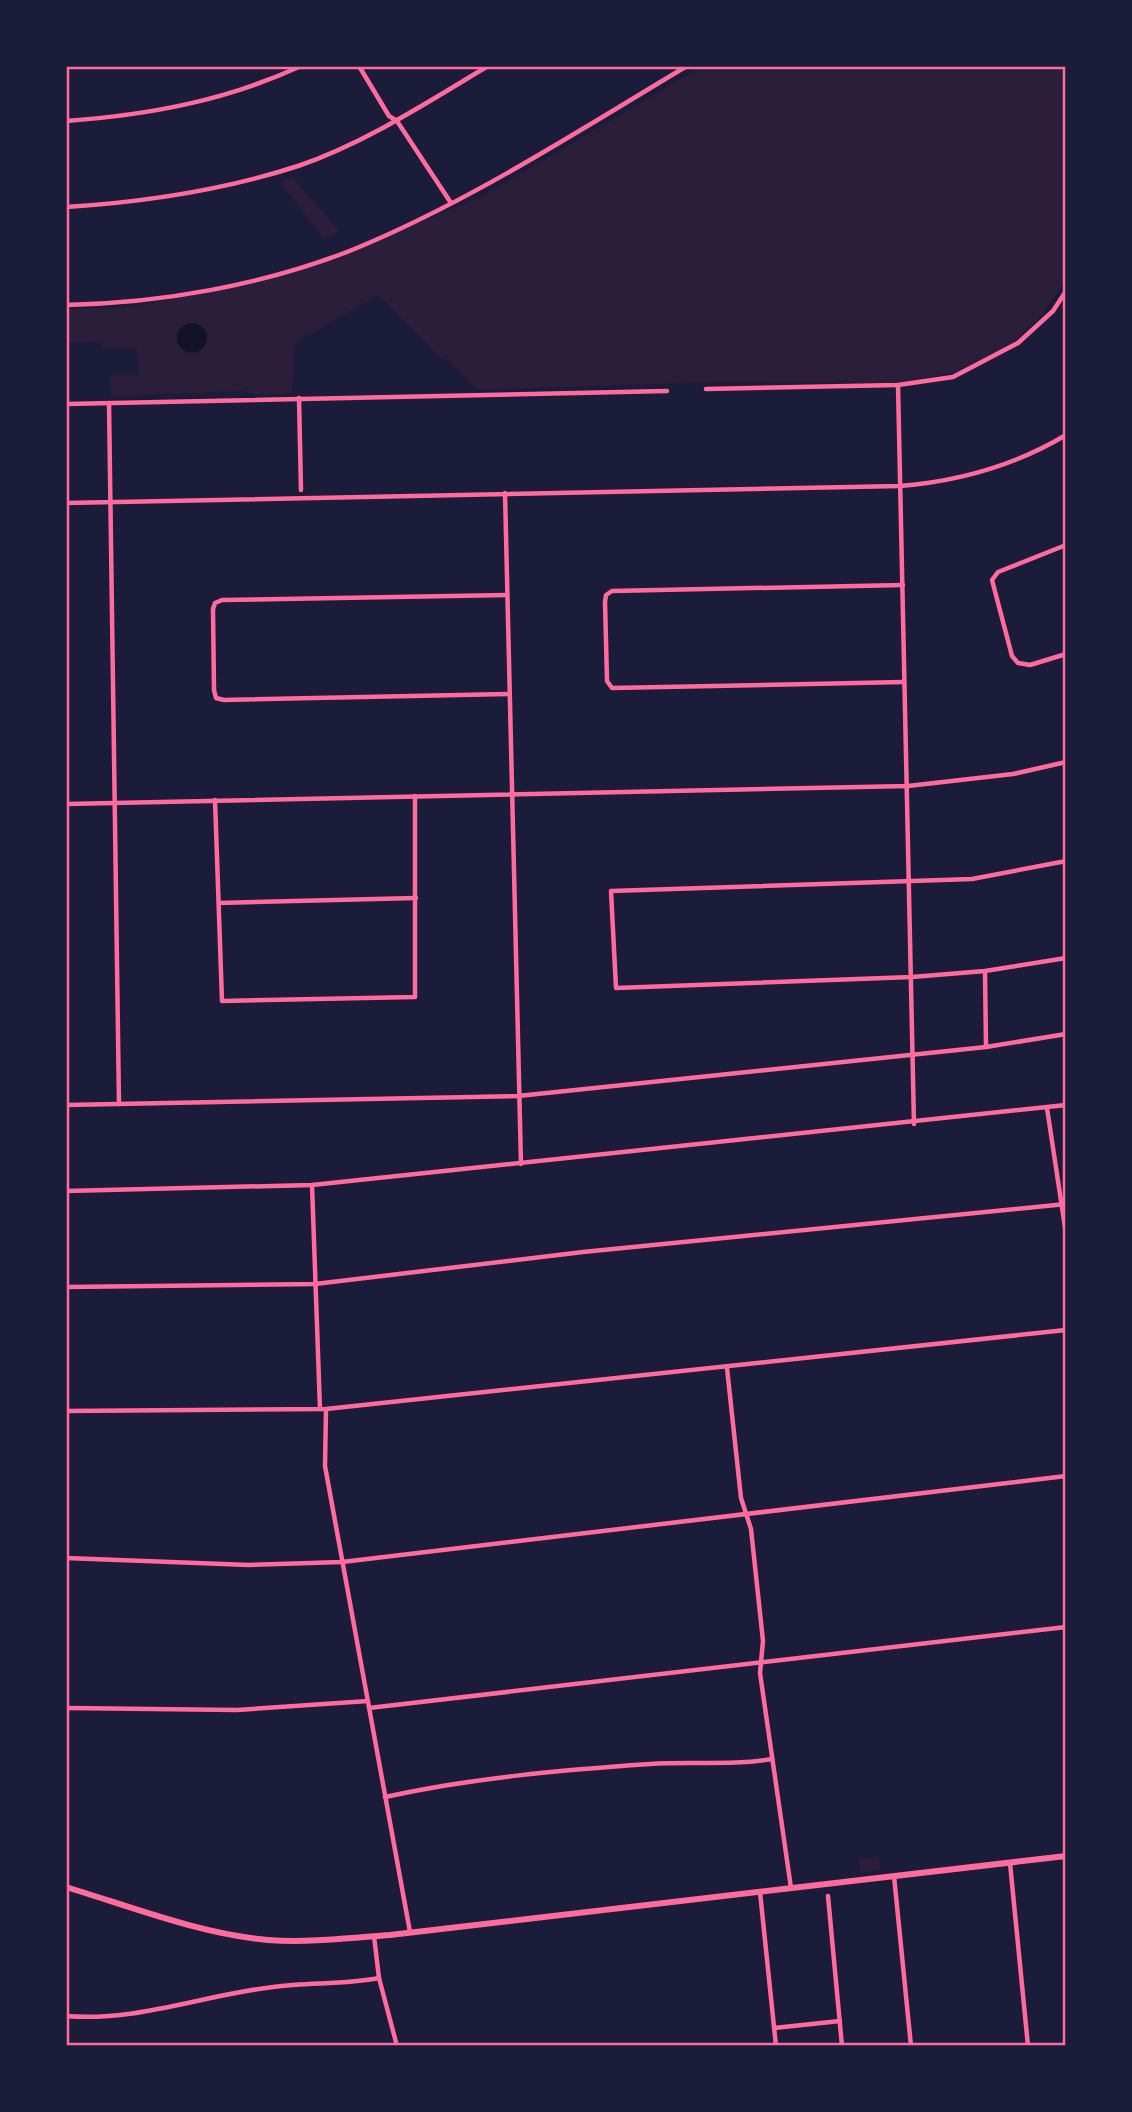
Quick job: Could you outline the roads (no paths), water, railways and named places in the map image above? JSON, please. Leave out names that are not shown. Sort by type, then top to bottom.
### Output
[{"type":"main road","points":[[66,1887],[178,1921],[253,1938],[300,1941],[374,1936],[1066,1856]]},
{"type":"street","points":[[66,121],[139,116],[217,99],[301,66]]},
{"type":"street","points":[[359,66],[389,116],[397,121],[451,203]]},
{"type":"street","points":[[66,207],[199,192],[300,165],[397,121],[488,66]]},
{"type":"street","points":[[66,305],[127,304],[255,280],[350,250],[451,203],[687,66]]},
{"type":"street","points":[[706,389],[898,385],[953,377],[1018,343],[1053,311],[1066,291]]},
{"type":"street","points":[[898,385],[914,1124]]},
{"type":"street","points":[[66,404],[667,391]]},
{"type":"street","points":[[299,398],[301,490]]},
{"type":"street","points":[[109,403],[120,1104]]},
{"type":"street","points":[[66,503],[900,486],[964,477],[1000,467],[1034,454],[1066,435]]},
{"type":"street","points":[[505,494],[517,1096],[521,1165]]},
{"type":"street","points":[[1066,545],[998,572],[992,580],[1012,656],[1018,663],[1030,665],[1066,654]]},
{"type":"street","points":[[903,585],[612,591],[605,601],[607,681],[612,688],[904,682]]},
{"type":"street","points":[[507,595],[222,600],[215,603],[213,609],[216,698],[224,700],[508,694]]},
{"type":"street","points":[[66,804],[908,786],[1013,774],[1066,762]]},
{"type":"street","points":[[215,800],[222,1001],[401,998],[415,997],[415,796]]},
{"type":"street","points":[[1066,861],[972,879],[611,891],[616,988],[912,977],[985,971],[1066,958]]},
{"type":"street","points":[[219,903],[416,898]]},
{"type":"street","points":[[985,971],[986,1047]]},
{"type":"street","points":[[66,1105],[517,1096],[986,1047],[1066,1034]]},
{"type":"street","points":[[66,1191],[312,1185],[914,1124],[1066,1105]]},
{"type":"street","points":[[1048,1108],[1066,1234]]},
{"type":"street","points":[[312,1185],[325,1466],[410,1932]]},
{"type":"street","points":[[66,1287],[315,1284],[583,1252],[1063,1205]]},
{"type":"street","points":[[66,1411],[323,1409],[1066,1330]]},
{"type":"street","points":[[727,1368],[746,1516],[751,1529],[761,1628],[760,1673],[791,1888]]},
{"type":"street","points":[[66,1558],[248,1565],[342,1562],[1066,1476]]},
{"type":"street","points":[[369,1708],[1066,1627]]},
{"type":"street","points":[[66,1708],[237,1710],[368,1701]]},
{"type":"street","points":[[385,1797],[429,1787],[532,1774],[648,1764],[772,1759]]},
{"type":"street","points":[[1010,1863],[1028,2046]]},
{"type":"street","points":[[894,1876],[911,2046]]},
{"type":"street","points":[[760,1892],[776,2046]]},
{"type":"street","points":[[828,1896],[842,2046]]},
{"type":"street","points":[[374,1936],[379,1978],[397,2046]]},
{"type":"street","points":[[66,2016],[119,2017],[264,1988],[353,1983],[379,1978]]},
{"type":"street","points":[[774,2028],[840,2021]]}]
